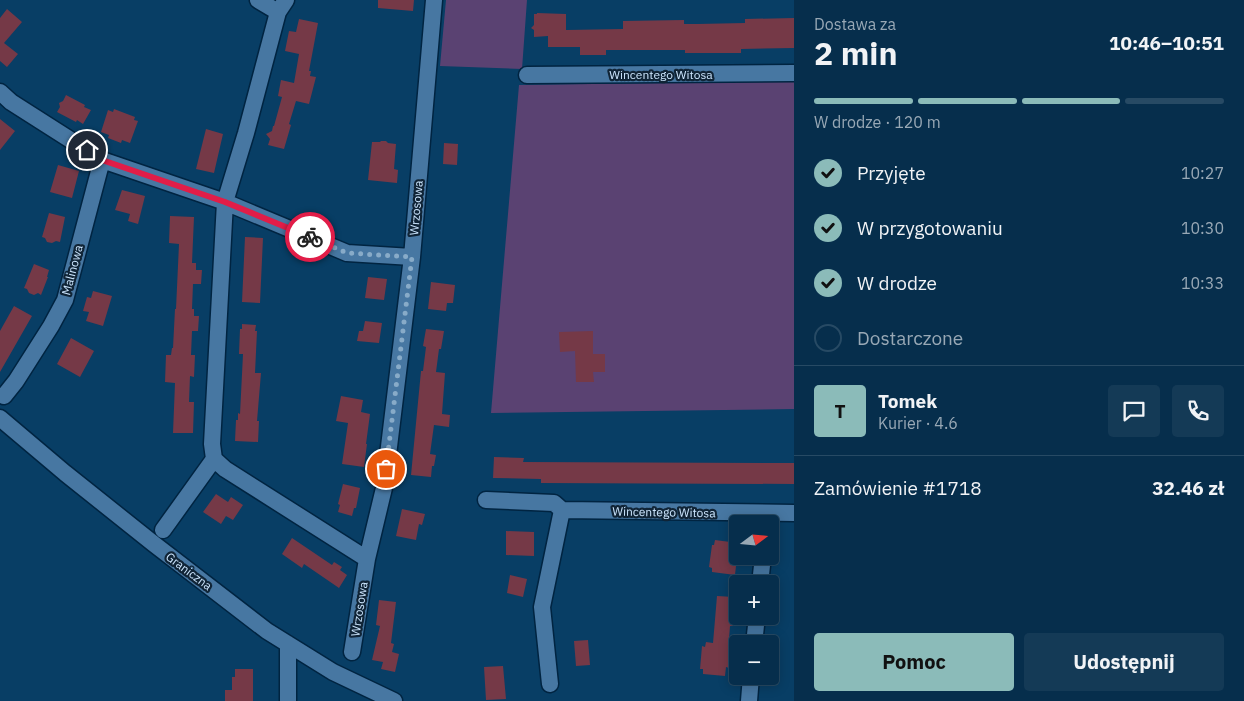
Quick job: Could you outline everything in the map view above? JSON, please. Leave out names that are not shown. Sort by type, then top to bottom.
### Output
[{"type":"street","points":[[258,0],[282,6],[225,202],[212,444],[214,458],[224,469],[367,559]]},
{"type":"street","name":"Wrzosowa","points":[[352,652],[367,559],[384,488],[412,257],[434,0]]},
{"type":"street","name":"Wincentego Witosa","points":[[527,75],[794,73]]},
{"type":"street","points":[[0,92],[11,102],[102,160],[225,202],[347,253],[412,257]]},
{"type":"street","name":"Malinowa","points":[[4,396],[16,381],[51,326],[65,300],[102,160]]},
{"type":"street","name":"Graniczna","points":[[0,418],[146,538],[267,631],[333,672],[394,701]]},
{"type":"street","points":[[163,530],[214,458]]},
{"type":"street","name":"Wincentego Witosa","points":[[486,500],[554,503],[562,510],[729,517]]},
{"type":"street","points":[[550,684],[542,607],[562,510]]},
{"type":"street","name":"Wincentego Witosa","points":[[779,516],[794,513]]},
{"type":"street","points":[[288,644],[288,701]]},
{"type":"street","points":[[749,701],[750,685]]},
{"type":"shaded area","points":[[446,0],[527,0],[522,69],[440,66]]},
{"type":"shaded area","points":[[794,81],[794,409],[491,413],[519,85]]},
{"type":"building","points":[[378,0],[414,0],[413,11],[378,8]]},
{"type":"building","points":[[7,9],[22,22],[4,43],[18,54],[7,67],[0,61],[0,18]]},
{"type":"building","points":[[534,14],[566,14],[566,30],[623,29],[623,21],[684,20],[684,24],[697,24],[745,23],[745,19],[794,18],[794,48],[741,49],[741,53],[685,53],[685,50],[606,50],[606,55],[580,55],[580,47],[548,47],[548,36],[534,37],[534,30],[531,28],[534,25]]},
{"type":"building","points":[[299,19],[318,23],[309,71],[311,71],[310,76],[316,77],[309,104],[296,101],[284,149],[268,145],[270,139],[266,134],[272,131],[274,126],[282,97],[278,96],[281,80],[294,83],[299,54],[285,51],[289,31],[296,32]]},
{"type":"building","points":[[66,95],[91,110],[83,124],[57,112],[60,107],[59,103],[63,101]]},
{"type":"building","points":[[114,109],[135,117],[134,120],[138,121],[130,143],[122,140],[121,143],[108,138],[109,135],[101,132],[108,110],[113,112]]},
{"type":"building","points":[[0,119],[15,131],[0,150]]},
{"type":"building","points":[[206,129],[223,134],[214,173],[196,169]]},
{"type":"building","points":[[381,141],[396,144],[394,169],[398,170],[397,183],[368,180],[372,142]]},
{"type":"building","points":[[444,143],[458,144],[457,165],[443,164]]},
{"type":"building","points":[[58,165],[79,171],[72,198],[50,192]]},
{"type":"building","points":[[122,190],[145,196],[138,224],[128,221],[130,214],[115,210]]},
{"type":"building","points":[[49,213],[65,217],[60,242],[47,242],[42,237]]},
{"type":"building","points":[[170,216],[194,217],[192,263],[196,263],[196,270],[202,270],[201,284],[193,284],[192,309],[194,309],[194,316],[199,316],[198,331],[192,331],[191,355],[195,355],[194,377],[190,376],[189,402],[194,402],[193,433],[173,433],[175,383],[165,382],[166,355],[171,355],[173,348],[179,244],[169,243]]},
{"type":"building","points":[[245,237],[263,238],[260,303],[242,302]]},
{"type":"building","points":[[34,264],[49,270],[41,295],[29,293],[24,288]]},
{"type":"building","points":[[368,277],[387,279],[384,300],[365,298]]},
{"type":"building","points":[[431,282],[455,285],[453,303],[447,303],[446,311],[428,309]]},
{"type":"building","points":[[93,291],[112,296],[103,326],[86,321],[89,312],[83,311],[87,297],[91,298]]},
{"type":"building","points":[[14,306],[32,316],[0,372],[0,331]]},
{"type":"building","points":[[365,321],[382,323],[379,343],[357,341],[359,331],[363,331]]},
{"type":"building","points":[[242,324],[256,325],[255,331],[257,331],[255,373],[261,373],[257,421],[259,421],[258,442],[235,441],[236,420],[238,420],[238,413],[240,414],[243,354],[239,354]]},
{"type":"building","points":[[426,329],[444,331],[436,372],[445,373],[442,414],[450,415],[449,427],[434,425],[430,454],[436,455],[431,477],[411,475],[421,371],[423,371],[426,347],[423,346]]},
{"type":"building","points":[[593,331],[593,354],[605,354],[605,372],[593,372],[594,382],[576,382],[575,351],[560,352],[559,332]]},
{"type":"building","points":[[71,338],[94,351],[80,377],[57,364]]},
{"type":"building","points":[[341,396],[363,400],[361,412],[370,414],[364,467],[342,464],[348,423],[336,421]]},
{"type":"building","points":[[494,457],[524,458],[523,462],[794,463],[794,484],[541,483],[541,479],[493,478]]},
{"type":"building","points":[[343,484],[360,488],[356,508],[354,508],[352,516],[338,512]]},
{"type":"building","points":[[216,494],[228,502],[231,497],[243,505],[233,520],[226,516],[221,524],[203,512]]},
{"type":"building","points":[[402,509],[425,514],[422,525],[419,524],[416,540],[396,536]]},
{"type":"building","points":[[506,531],[534,532],[534,556],[506,555]]},
{"type":"building","points":[[292,538],[332,565],[334,562],[342,567],[340,570],[347,575],[339,588],[304,564],[302,568],[282,554]]},
{"type":"building","points":[[715,540],[729,542],[729,565],[738,565],[736,566],[735,575],[712,572],[712,568],[709,567],[712,545],[714,545]]},
{"type":"building","points":[[510,575],[527,579],[523,597],[507,593]]},
{"type":"building","points":[[717,596],[729,597],[729,625],[733,625],[730,626],[729,668],[726,667],[725,676],[703,674],[703,669],[700,669],[702,646],[705,647],[706,642],[713,643]]},
{"type":"building","points":[[379,600],[396,602],[391,643],[394,644],[392,652],[399,654],[395,672],[381,669],[383,662],[372,660],[380,626],[376,625]]},
{"type":"building","points":[[588,640],[590,665],[576,666],[574,641]]},
{"type":"building","points":[[503,666],[506,699],[486,700],[484,667]]},
{"type":"building","points":[[235,669],[253,669],[253,701],[225,701],[225,690],[232,690],[232,677],[235,677]]},
{"type":"way so far","points":[[310,237],[347,253],[412,257],[386,469]]},
{"type":"route","points":[[87,150],[102,160],[225,202],[310,237]]}]
